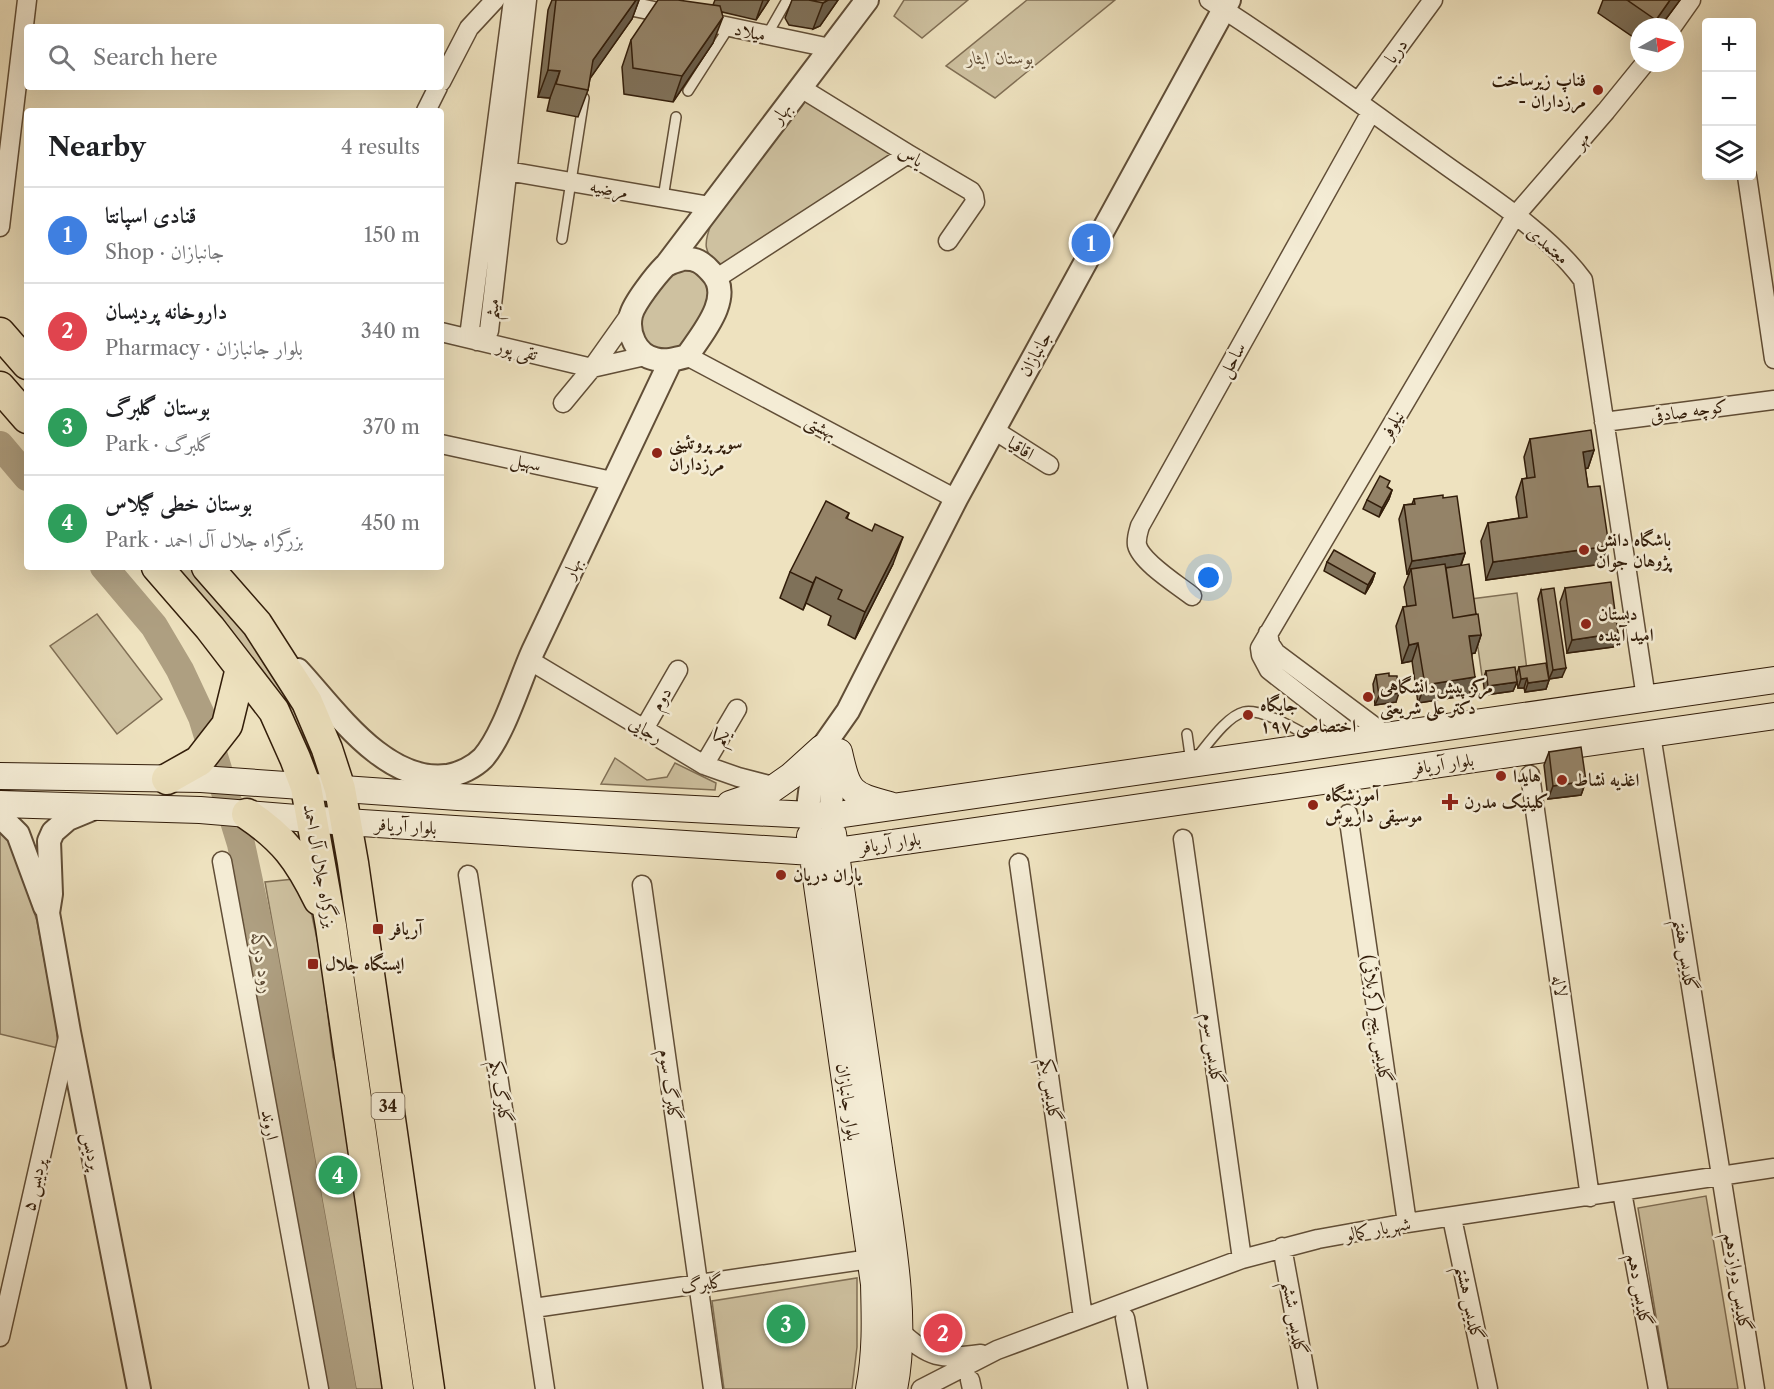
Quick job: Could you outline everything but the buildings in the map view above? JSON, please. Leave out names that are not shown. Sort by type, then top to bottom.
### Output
[{"type":"highway","points":[[0,333],[24,361]]},
{"type":"highway","points":[[0,387],[24,415]]},
{"type":"highway","name":"بزرگراه جلال آل احمد","points":[[160,570],[210,628],[274,711],[296,758],[306,787],[331,926],[398,1389]]},
{"type":"highway","name":"بزرگراه جلال آل احمد","points":[[210,570],[257,624],[307,702],[327,749],[340,789],[429,1389]]},
{"type":"highway","points":[[167,779],[200,770],[227,725],[241,668]]},
{"type":"highway","points":[[247,814],[274,834],[295,856],[309,879],[331,926]]},
{"type":"main road","name":"بلوار آریافر","points":[[200,770],[247,783],[819,816],[896,807],[1774,680]]},
{"type":"main road","points":[[1646,698],[1651,735]]},
{"type":"main road","name":"بلوار آریافر","points":[[0,804],[200,810],[313,820],[824,851],[1774,716]]},
{"type":"main road","points":[[715,809],[771,790],[830,750],[854,792],[868,799],[896,807]]},
{"type":"main road","points":[[3,774],[167,779]]},
{"type":"main road","name":"بلوار جانبازان","points":[[819,816],[883,1380]]},
{"type":"main road","name":"بلوار جانبازان","points":[[824,851],[893,1248],[899,1330],[883,1380]]},
{"type":"street","points":[[24,24],[27,0]]},
{"type":"street","points":[[444,76],[469,28],[495,0]]},
{"type":"street","name":"میثم","points":[[477,341],[489,331],[513,0]]},
{"type":"street","name":"میثم","points":[[500,169],[528,0]]},
{"type":"street","name":"میلاد","points":[[601,0],[830,48]]},
{"type":"street","name":"بهار","points":[[667,264],[867,0]]},
{"type":"street","name":"دریا","points":[[1364,107],[1433,0]]},
{"type":"street","points":[[1678,18],[1691,0]]},
{"type":"street","name":"معتمدی","points":[[1221,3],[1515,216],[1568,260],[1583,280],[1646,698]]},
{"type":"street","name":"جانبازان","points":[[819,816],[812,777],[830,750],[956,499],[1221,3]]},
{"type":"street","points":[[0,226],[24,25]]},
{"type":"street","name":"مهر","points":[[1515,216],[1638,72]]},
{"type":"street","name":"یاس","points":[[801,88],[971,191],[975,202],[948,241]]},
{"type":"street","points":[[428,108],[436,90]]},
{"type":"street","name":"ساحل","points":[[1192,596],[1149,562],[1140,552],[1137,542],[1140,526],[1364,107]]},
{"type":"street","points":[[717,278],[908,154]]},
{"type":"street","name":"مرضیه","points":[[500,169],[710,207]]},
{"type":"street","points":[[1748,180],[1774,359]]},
{"type":"street","name":"نیلوفر","points":[[1359,740],[1269,670],[1260,648],[1515,216]]},
{"type":"street","points":[[632,313],[630,324],[636,346],[645,356],[656,360],[679,358],[718,306],[720,289],[717,278],[701,261],[696,225]]},
{"type":"street","points":[[563,403],[592,368],[667,264],[682,259],[701,261]]},
{"type":"street","name":"تقی پور","points":[[444,333],[592,368]]},
{"type":"street","points":[[592,368],[645,356]]},
{"type":"street","name":"بهار","points":[[257,624],[350,729],[382,757],[409,771],[425,776],[450,776],[467,770],[482,758],[496,739],[529,660],[612,482],[679,358]]},
{"type":"street","name":"بهشتی","points":[[679,358],[956,499]]},
{"type":"street","name":"کوچه صادقی","points":[[1604,422],[1774,400]]},
{"type":"street","name":"اقاقیا","points":[[994,430],[1049,465]]},
{"type":"street","name":"سهیل","points":[[444,445],[612,482]]},
{"type":"street","points":[[1268,633],[1270,644],[1276,653],[1387,736]]},
{"type":"street","name":"رجایی","points":[[529,660],[704,765],[769,785]]},
{"type":"street","name":"دوم","points":[[644,729],[678,670]]},
{"type":"street","name":"یکم","points":[[704,765],[737,709]]},
{"type":"street","name":"گلدیس هفتم","points":[[1651,735],[1721,1176]]},
{"type":"street","name":"لاله","points":[[1530,775],[1590,1197]]},
{"type":"street","points":[[48,913],[51,894],[49,841],[53,832],[68,819],[98,806]]},
{"type":"street","name":"گلدیس پنج (کربلائی)","points":[[1348,814],[1407,1223]]},
{"type":"street","points":[[0,816],[18,834],[48,913]]},
{"type":"street","name":"گلدیس سوم","points":[[1183,839],[1242,1259]]},
{"type":"street","name":"اروند","points":[[222,861],[319,1389]]},
{"type":"street","name":"گلدیس یکم","points":[[1019,863],[1083,1317]]},
{"type":"street","name":"گلبرگ یکم","points":[[468,875],[545,1389]]},
{"type":"street","name":"گلبرگ سوم","points":[[642,885],[712,1389]]},
{"type":"street","name":"پردیس","points":[[48,913],[69,1032],[140,1389]]},
{"type":"street","name":"پردیس ۵","points":[[0,1337],[69,1032]]},
{"type":"street","name":"شهریار کمالو","points":[[997,1350],[1242,1259],[1282,1247],[1407,1223],[1774,1168]]},
{"type":"street","name":"گلدیس دوازدهم","points":[[1721,1176],[1755,1389]]},
{"type":"street","name":"گلدیس دهم","points":[[1622,1192],[1658,1389]]},
{"type":"street","name":"گلدیس هشتم","points":[[1452,1218],[1488,1389]]},
{"type":"street","name":"گلدیس ششم","points":[[1282,1247],[1308,1389]]},
{"type":"street","name":"گلبرگ","points":[[534,1308],[870,1259]]},
{"type":"street","points":[[1125,1318],[1138,1389]]},
{"type":"street","points":[[899,1330],[916,1347],[927,1353],[958,1356],[997,1350]]},
{"type":"street","points":[[921,1389],[997,1350]]},
{"type":"lane","points":[[767,35],[787,0]]},
{"type":"lane","points":[[688,91],[729,27]]},
{"type":"lane","points":[[562,239],[569,182],[584,98]]},
{"type":"lane","points":[[663,198],[676,117]]},
{"type":"lane","points":[[1191,764],[1225,724],[1244,712],[1281,721],[1324,745]]},
{"type":"lane","points":[[1187,734],[1191,764]]},
{"type":"green space","name":"بوستان ایثار","points":[[904,0],[968,0],[922,38],[894,16]]},
{"type":"green space","name":"بوستان ایثار","points":[[1027,0],[1115,0],[995,98],[946,66]]},
{"type":"green space","points":[[805,98],[895,154],[721,269],[711,258],[706,247],[712,222]]},
{"type":"green space","points":[[680,269],[695,272],[705,280],[709,291],[707,311],[682,347],[658,353],[637,331],[647,304],[657,287]]},
{"type":"green space","points":[[177,570],[193,570],[242,628],[274,674],[309,744],[251,659]]},
{"type":"green space","points":[[1517,593],[1527,670],[1482,676],[1471,599]]},
{"type":"green space","points":[[97,614],[162,699],[117,734],[50,646]]},
{"type":"green space","points":[[615,758],[647,780],[667,777],[675,763],[716,783],[715,790],[601,784]]},
{"type":"green space","points":[[0,832],[13,845],[37,921],[56,1023],[58,1048],[0,1034]]},
{"type":"green space","points":[[304,878],[321,958],[333,1057],[348,1095],[391,1389],[356,1389],[265,882]]},
{"type":"green space","points":[[1706,1196],[1738,1389],[1668,1389],[1638,1208]]},
{"type":"green space","points":[[857,1278],[857,1347],[852,1389],[724,1389],[712,1301]]},
{"type":"waterway","name":"رود درکه","points":[[0,445],[24,473]]},
{"type":"waterway","name":"رود درکه","points":[[107,570],[154,626],[180,670],[202,717],[241,844],[259,928],[342,1389]]},
{"type":"place","name":"فناپ زیرساخت - مرزداران","points":[[1598,90]]},
{"type":"place","name":"قنادی اسپانتا","points":[[1091,243]]},
{"type":"place","name":"سوپر پروتئینی مرزداران","points":[[657,453]]},
{"type":"place","name":"باشگاه دانش پژوهان جوان","points":[[1584,550]]},
{"type":"place","name":"دبستان امید آینده","points":[[1586,624]]},
{"type":"place","name":"مرکز پیش‌دانشگاهی دکتر علی شریعتی","points":[[1368,697]]},
{"type":"place","name":"جایگاه اختصاصی ۱۹۷","points":[[1248,715]]},
{"type":"place","name":"هایدا","points":[[1501,776]]},
{"type":"place","name":"اغذیه نشاط","points":[[1562,780]]},
{"type":"place","name":"کلینیک مدرن","points":[[1450,802]]},
{"type":"place","name":"آموزشگاه موسیقی داریوش","points":[[1313,805]]},
{"type":"place","name":"یاران دریان","points":[[781,875]]},
{"type":"place","name":"آریافر","points":[[378,929]]},
{"type":"place","name":"ایستگاه جلال","points":[[313,964]]},
{"type":"place","name":"بوستان خطی گیلاس","points":[[338,1175]]},
{"type":"place","name":"بوستان گلبرگ","points":[[786,1324]]},
{"type":"place","name":"داروخانه پردیسان","points":[[943,1333]]}]
